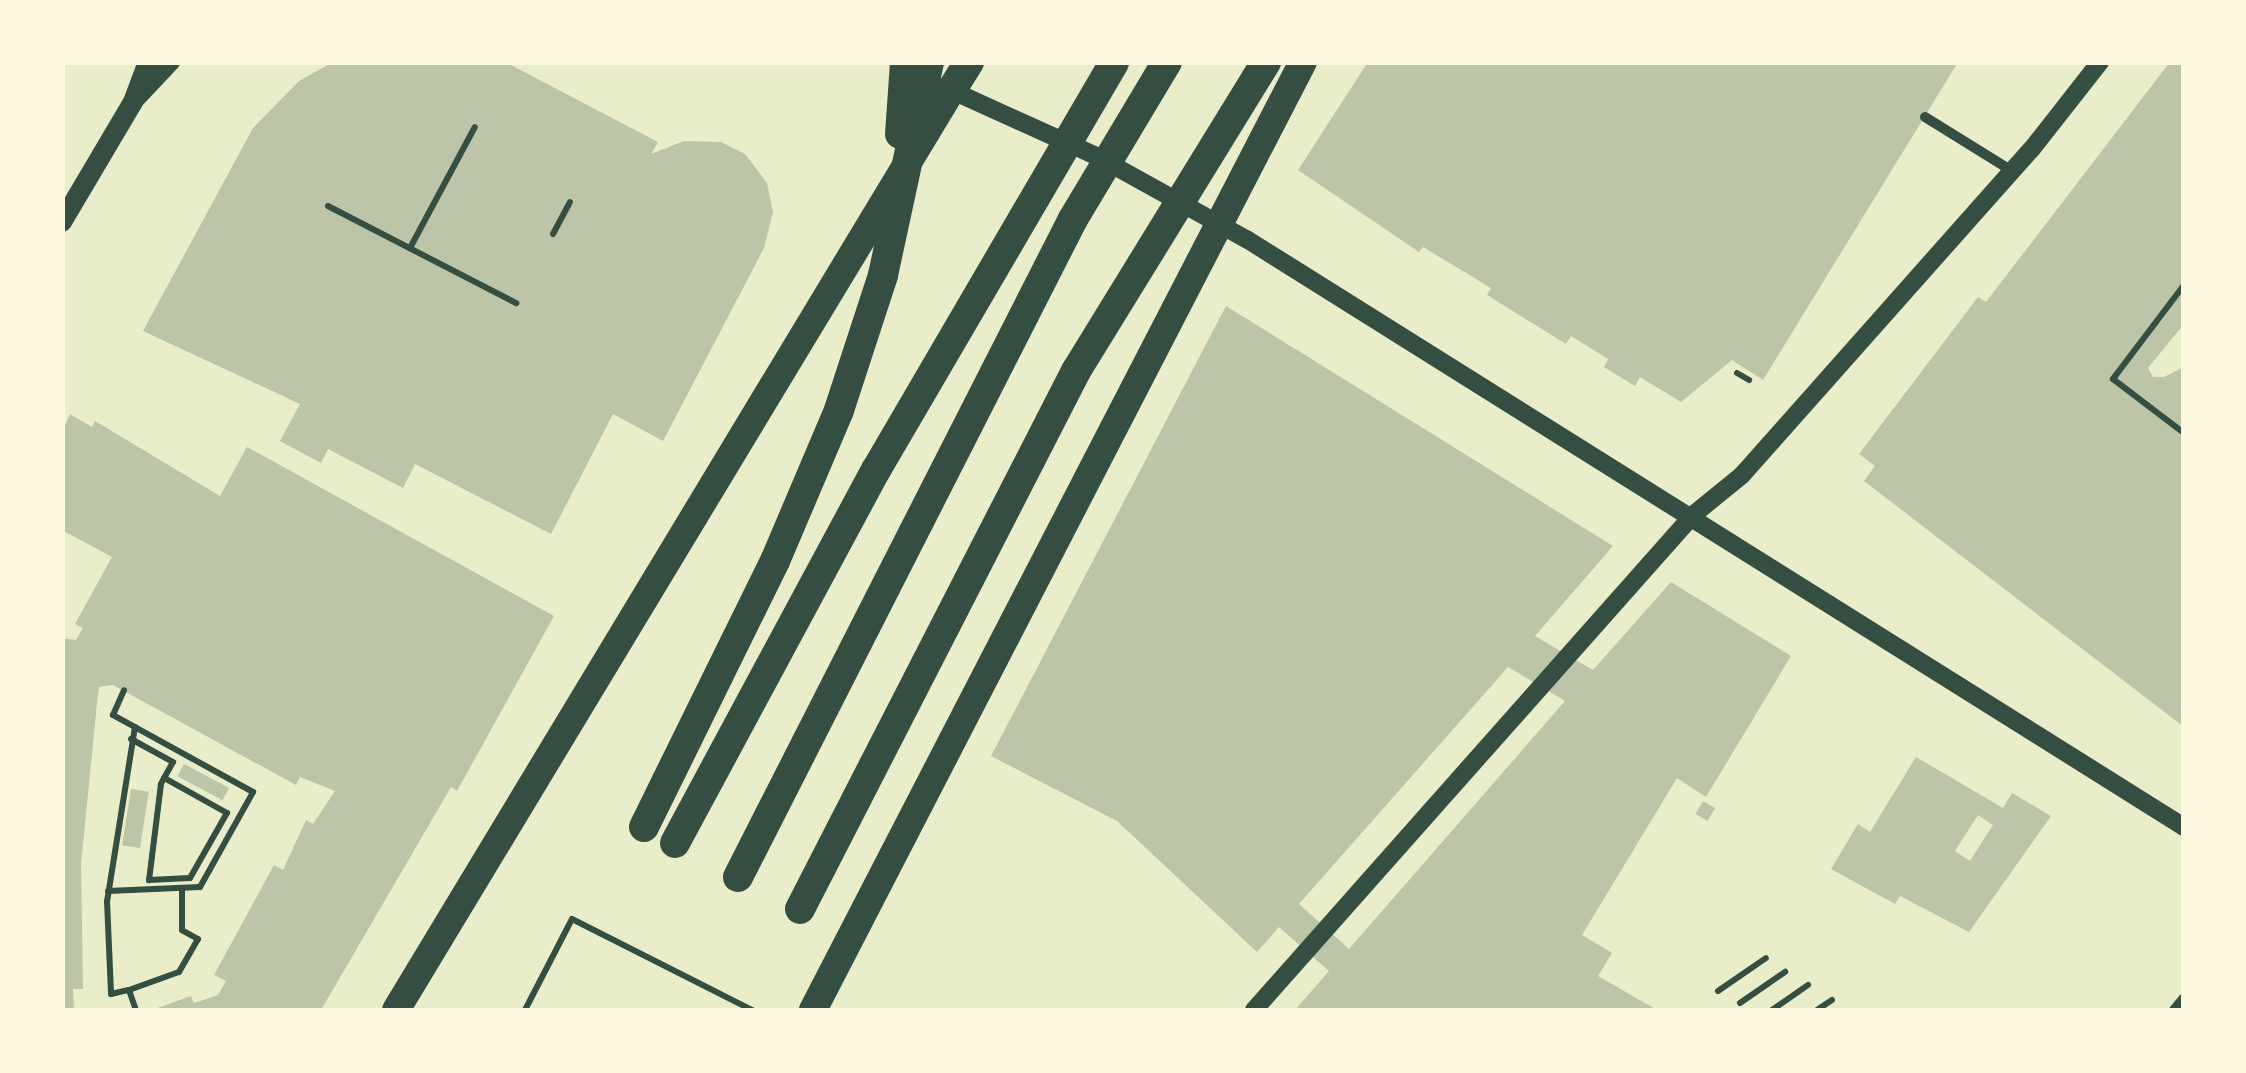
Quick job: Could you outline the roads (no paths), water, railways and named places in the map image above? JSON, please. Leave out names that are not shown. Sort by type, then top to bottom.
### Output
[{"type":"highway","points":[[898,208],[905,62]]},
{"type":"highway","points":[[644,827],[811,480],[879,288],[929,62]]},
{"type":"highway","points":[[396,1010],[969,62]]},
{"type":"highway","points":[[674,843],[971,304],[1114,62]]},
{"type":"highway","points":[[738,877],[1014,330],[1166,62]]},
{"type":"highway","points":[[800,909],[993,525],[1114,305],[1266,62]]},
{"type":"highway","points":[[812,1010],[1303,62]]},
{"type":"main road","points":[[62,222],[133,102],[148,62]]},
{"type":"street","points":[[133,102],[171,62]]},
{"type":"street","points":[[883,62],[951,90],[1217,222],[1693,514],[2184,827]]},
{"type":"street","points":[[1254,1010],[1693,514],[1742,476],[2012,171],[2100,62]]},
{"type":"street","points":[[1925,116],[2012,171]]},
{"type":"street","points":[[2174,1010],[2184,998]]}]
